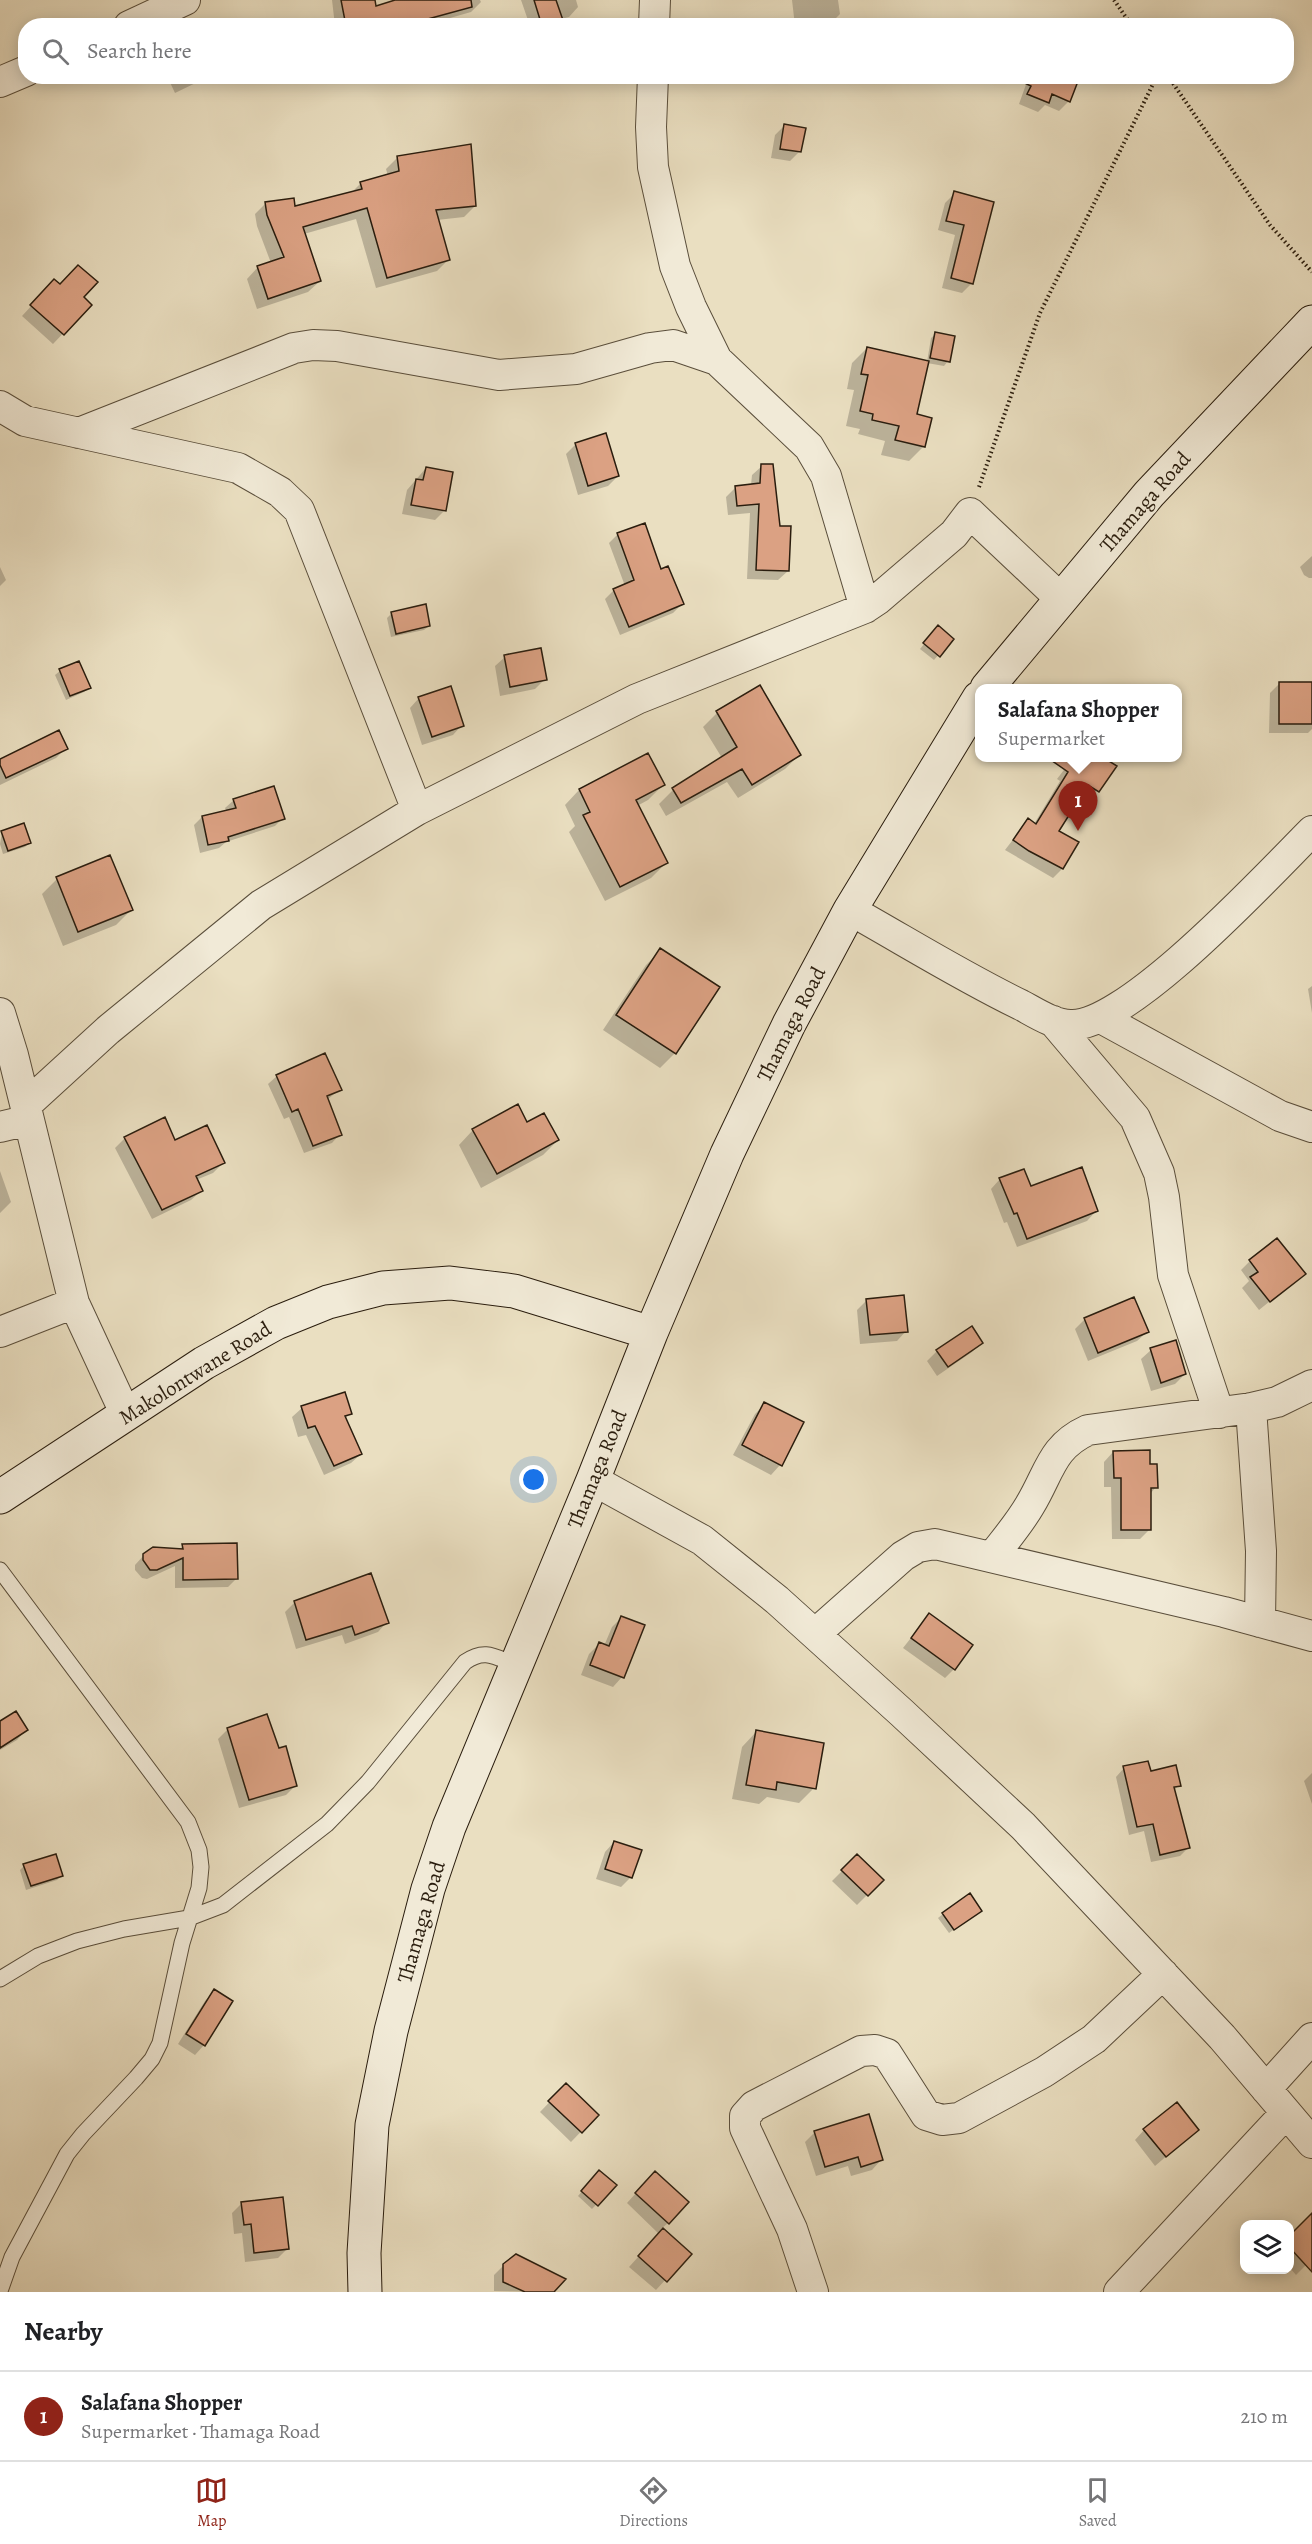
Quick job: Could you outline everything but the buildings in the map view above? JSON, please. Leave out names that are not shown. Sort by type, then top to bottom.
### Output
[{"type":"main road","name":"Thamaga Road","points":[[990,684],[1149,494],[1312,322]]},
{"type":"main road","name":"Thamaga Road","points":[[365,2292],[364,2253],[372,2125],[391,2031],[428,1889],[448,1827],[727,1154],[789,1024],[850,910],[975,705]]},
{"type":"main road","name":"Makolontwane Road","points":[[0,1497],[204,1363],[276,1323],[328,1302],[383,1288],[450,1283],[514,1291],[651,1333]]},
{"type":"street","points":[[146,18],[185,0]]},
{"type":"street","points":[[654,18],[655,0]]},
{"type":"street","points":[[0,82],[18,74]]},
{"type":"street","points":[[653,84],[651,127],[655,178],[675,266],[690,307],[717,360],[809,447],[818,459],[865,608]]},
{"type":"street","points":[[79,433],[294,348],[313,345],[338,346],[499,375],[576,369],[650,348],[673,345],[717,360]]},
{"type":"street","points":[[0,406],[25,421],[238,468],[279,492],[299,510],[417,810]]},
{"type":"street","points":[[0,1127],[28,1112],[108,1030],[261,905],[417,810],[637,699],[865,608],[878,600],[954,534],[970,513],[1061,599]]},
{"type":"street","points":[[850,910],[1002,996],[1053,1021],[1076,1025],[1101,1018],[1171,969],[1312,831]]},
{"type":"street","points":[[0,1013],[28,1112],[74,1303],[126,1415]]},
{"type":"street","points":[[1101,1018],[1280,1116],[1312,1127]]},
{"type":"street","points":[[1053,1021],[1135,1118],[1159,1173],[1173,1275],[1219,1413]]},
{"type":"street","points":[[0,1332],[74,1303]]},
{"type":"street","points":[[992,1557],[1018,1524],[1059,1450],[1071,1437],[1088,1430],[1251,1408],[1276,1402],[1312,1385]]},
{"type":"street","points":[[1251,1408],[1261,1551],[1260,1622]]},
{"type":"street","points":[[593,1480],[702,1540],[816,1634],[1023,1826],[1163,1974],[1312,2143]]},
{"type":"street","points":[[816,1634],[903,1556],[918,1547],[935,1544],[1312,1636]]},
{"type":"street","points":[[813,2292],[792,2229],[745,2128],[745,2116],[754,2106],[861,2051],[875,2050],[887,2054],[926,2115],[942,2120],[959,2118],[1044,2072],[1094,2038],[1163,1974]]},
{"type":"street","points":[[1266,2089],[1312,2038]]},
{"type":"street","points":[[1119,2292],[1286,2113]]},
{"type":"lane","points":[[0,1570],[188,1822],[199,1850],[201,1867],[199,1888],[189,1918],[160,2043],[152,2060],[82,2134],[67,2154],[12,2257],[0,2291]]},
{"type":"lane","points":[[0,1979],[38,1956],[77,1941],[124,1929],[189,1918],[223,1905],[327,1824],[368,1782],[465,1662],[475,1654],[486,1653],[516,1665]]},
{"type":"path","points":[[1114,0],[1126,18]]},
{"type":"path","points":[[970,513],[1040,313],[1153,84]]},
{"type":"path","points":[[1173,84],[1270,225],[1312,272]]},
{"type":"place","name":"Salafana Shopper","points":[[1078,831]]}]
